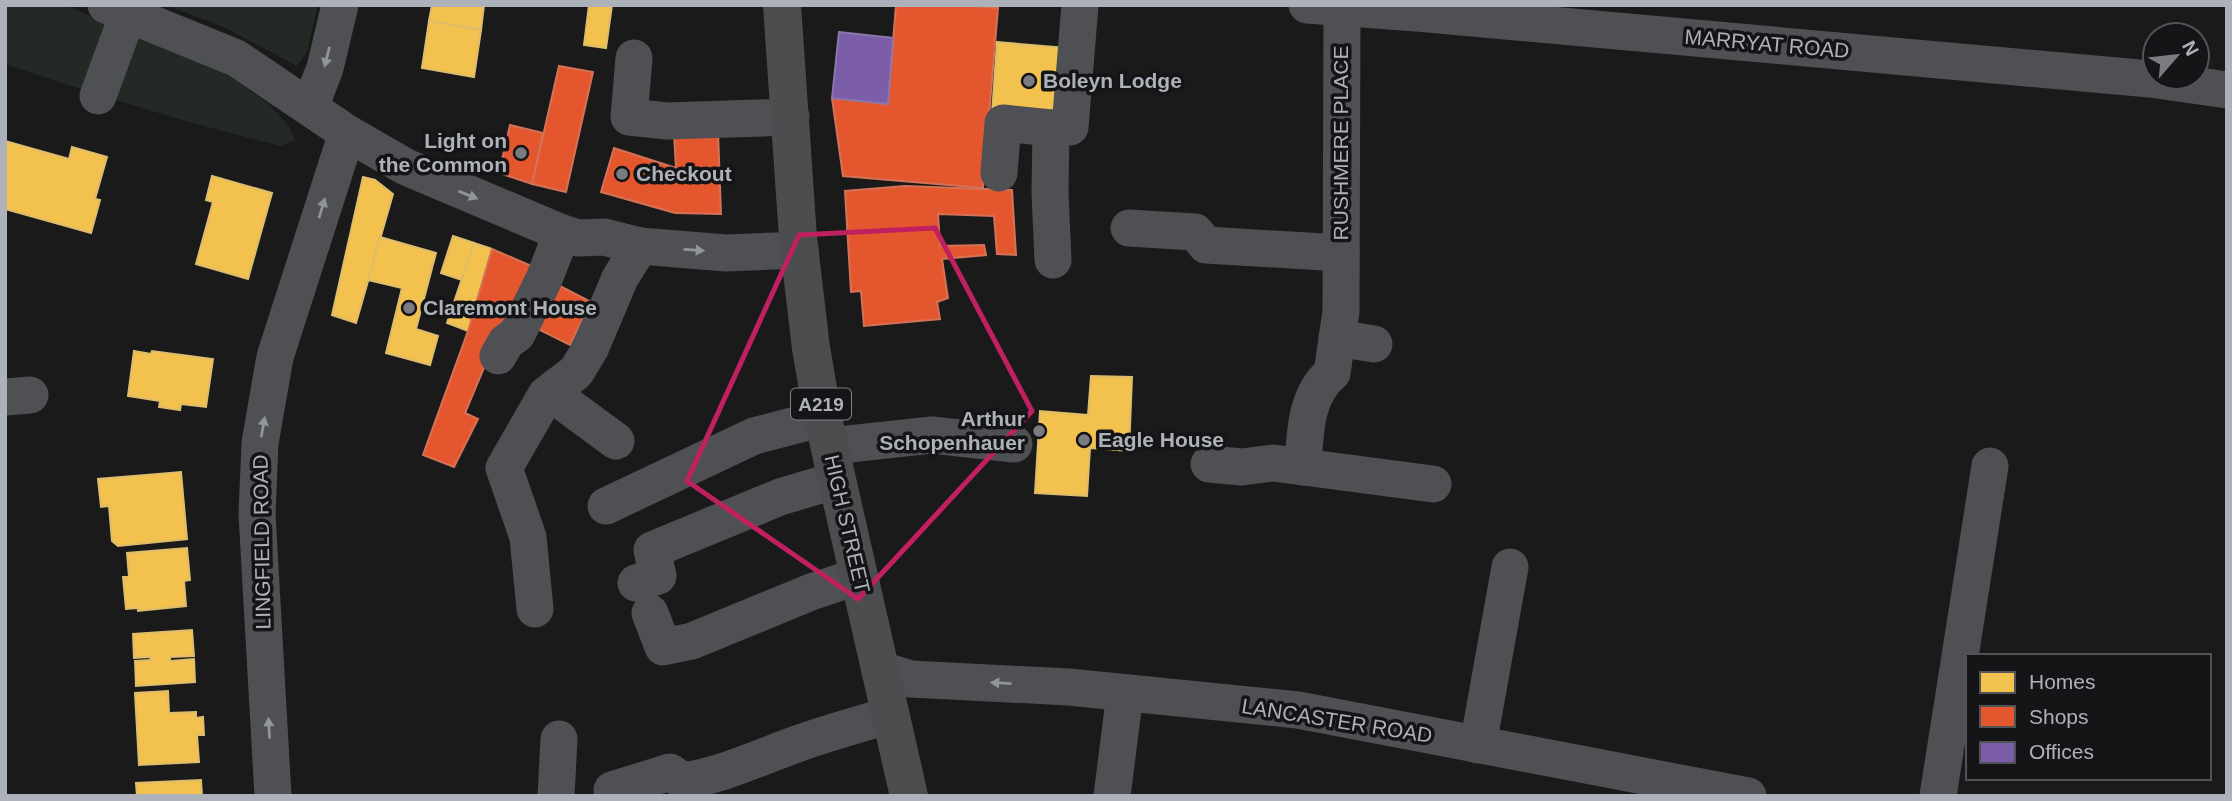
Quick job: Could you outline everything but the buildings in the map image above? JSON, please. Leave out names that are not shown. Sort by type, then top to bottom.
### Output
[{"type":"main road","name":"HIGH STREET","points":[[782,5],[800,250],[811,348],[830,448],[909,796]]},
{"type":"street","points":[[310,107],[325,68],[340,5]]},
{"type":"street","points":[[999,173],[1003,123],[1051,128],[1070,127],[1080,5]]},
{"type":"street","name":"MARRYAT ROAD","points":[[1324,7],[1417,9],[2150,79],[2227,90]]},
{"type":"street","name":"RUSHMERE PLACE","points":[[1303,467],[1309,410],[1320,382],[1332,373],[1341,312],[1341,265],[1324,7]]},
{"type":"street","points":[[98,96],[117,10],[236,58],[347,133],[406,167],[438,183],[562,233],[578,238],[604,237],[640,246],[726,253],[800,250]]},
{"type":"street","points":[[634,58],[629,117],[667,121],[790,117]]},
{"type":"street","points":[[1051,128],[1053,260]]},
{"type":"street","name":"LINGFIELD ROAD","points":[[273,796],[257,514],[260,443],[275,357],[347,133]]},
{"type":"street","points":[[1129,228],[1195,232],[1206,245],[1341,265]]},
{"type":"street","points":[[498,356],[506,342],[517,334],[544,279],[562,233]]},
{"type":"street","points":[[535,609],[528,537],[504,468],[546,395],[576,372],[590,349],[620,278],[640,246]]},
{"type":"street","points":[[1337,338],[1374,344]]},
{"type":"street","points":[[557,386],[567,405],[616,441]]},
{"type":"street","points":[[606,506],[754,436],[830,448],[932,435],[1014,444]]},
{"type":"street","points":[[830,448],[780,497],[652,550],[657,576],[643,598],[663,647],[692,641],[811,592],[861,584]]},
{"type":"street","points":[[1209,464],[1242,467],[1273,463],[1433,484]]},
{"type":"street","points":[[1938,796],[1990,466]]},
{"type":"street","points":[[1478,745],[1510,567]]},
{"type":"street","points":[[656,674],[717,656],[861,584]]},
{"type":"street","name":"LANCASTER ROAD","points":[[881,670],[911,679],[1069,687],[1297,710],[1748,796]]},
{"type":"street","points":[[1112,796],[1125,693]]},
{"type":"street","points":[[612,790],[670,772],[683,781],[708,777],[800,743],[893,728]]},
{"type":"street","points":[[723,796],[759,785],[808,763],[862,747],[893,728]]},
{"type":"highlighted area","points":[[935,228],[1032,411],[858,599],[687,481],[799,235]]},
{"type":"shaded area","points":[[5,5],[64,5],[224,72],[270,105],[288,125],[295,140],[281,146],[246,137],[142,108],[5,64]]},
{"type":"shaded area","points":[[166,5],[318,5],[307,52],[297,66],[224,27]]},
{"type":"place","name":"Boleyn Lodge","points":[[1029,81]]},
{"type":"place","name":"Light on the Common","points":[[521,153]]},
{"type":"place","name":"Checkout","points":[[622,174]]},
{"type":"place","name":"Claremont House","points":[[409,308]]},
{"type":"place","name":"Arthur Schopenhauer","points":[[1039,431]]},
{"type":"place","name":"Eagle House","points":[[1084,440]]}]
